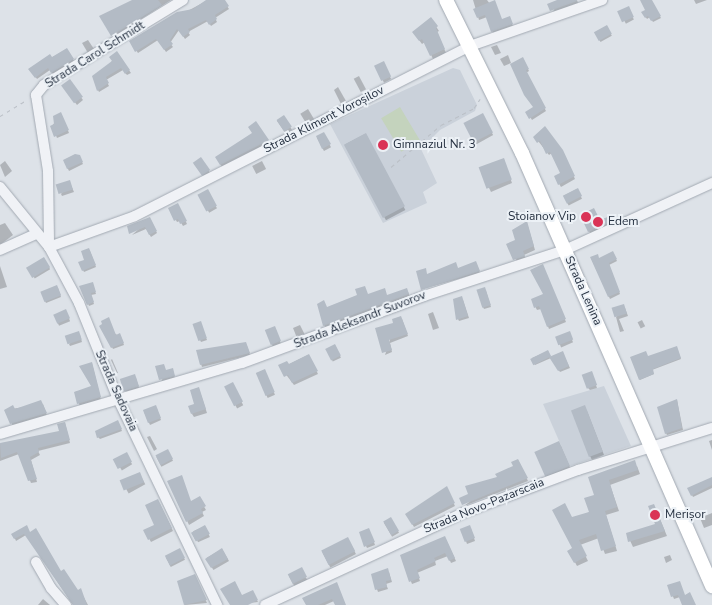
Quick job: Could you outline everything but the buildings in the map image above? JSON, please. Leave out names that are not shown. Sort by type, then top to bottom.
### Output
[{"type":"street","name":"Strada Carol Schmidt","points":[[49,246],[48,171],[36,95],[44,86],[183,0]]},
{"type":"street","name":"Strada Lenina","points":[[446,0],[470,46],[565,250],[712,586]]},
{"type":"street","name":"Strada Kliment Voroșilov","points":[[49,246],[135,216],[470,46],[602,0]]},
{"type":"street","name":"Strada Aleksandr Suvorov","points":[[0,434],[242,363],[424,296],[565,250],[712,183]]},
{"type":"street","name":"Strada Sadovaia","points":[[0,187],[36,234],[49,246],[79,303],[118,399],[218,605]]},
{"type":"street","points":[[0,250],[36,234]]},
{"type":"street","name":"Strada Novo-Pazarscaia","points":[[265,605],[463,513],[578,470],[712,428]]},
{"type":"street","points":[[36,562],[51,588],[66,605]]},
{"type":"path","points":[[0,116],[36,95]]},
{"type":"path","points":[[391,167],[441,125],[474,108],[480,99]]},
{"type":"shaded area","name":"Gimnaziul Nr. 3","points":[[453,68],[460,70],[477,105],[475,111],[440,130],[421,149],[437,183],[423,192],[427,203],[383,223],[330,124]]},
{"type":"shaded area","points":[[604,386],[631,446],[570,466],[543,404]]},
{"type":"green space","points":[[400,107],[420,140],[401,152],[381,118]]},
{"type":"place","name":"Gimnaziul Nr. 3","points":[[383,145]]},
{"type":"place","name":"Stoianov Vip","points":[[586,217]]},
{"type":"place","name":"Edem","points":[[598,222]]},
{"type":"place","name":"Merișor","points":[[655,515]]}]
